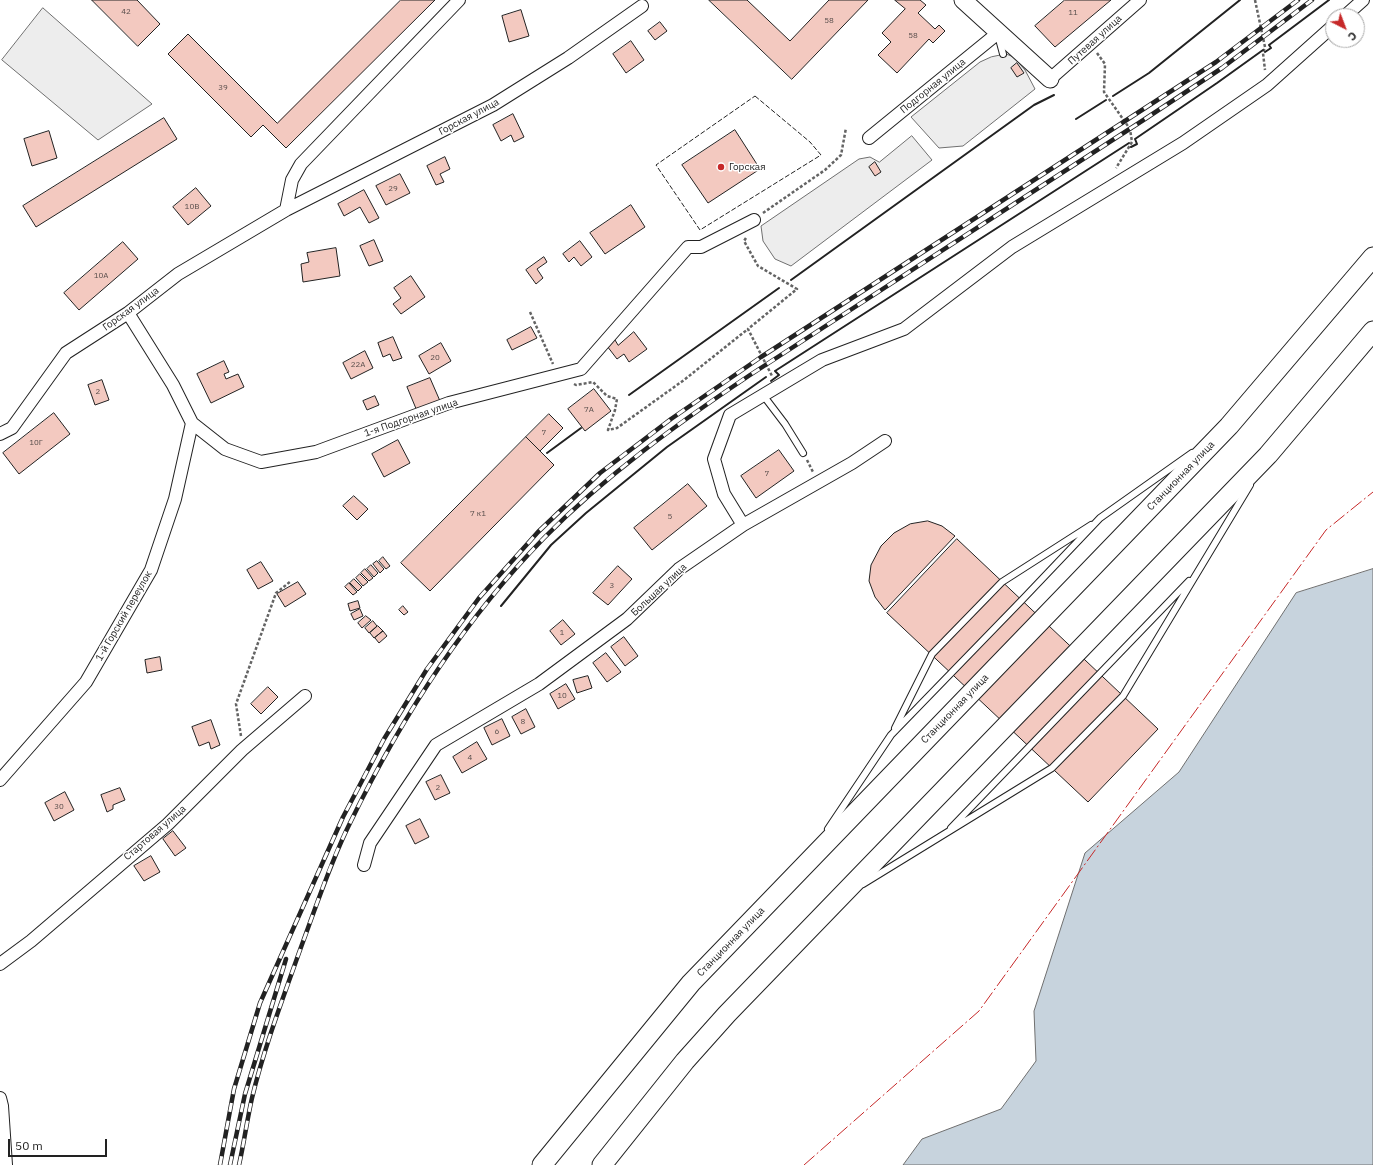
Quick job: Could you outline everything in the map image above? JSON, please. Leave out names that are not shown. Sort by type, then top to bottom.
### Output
[{"type":"main road","name":"Станционная улица","points":[[542,1165],[691,983],[1229,426],[1373,257]]},
{"type":"main road","points":[[602,1165],[685,1061],[727,1014],[1268,455],[1373,331]]},
{"type":"street","points":[[286,210],[292,180],[301,164],[458,0]]},
{"type":"street","points":[[963,0],[1050,80]]},
{"type":"street","name":"Путевая улица","points":[[1050,80],[1140,0]]},
{"type":"street","points":[[1354,8],[1363,0]]},
{"type":"street","name":"Горская улица","points":[[0,434],[12,428],[66,353],[128,313],[178,274],[286,210],[493,105],[568,58],[642,6]]},
{"type":"street","name":"Подгорная улица","points":[[869,138],[998,33]]},
{"type":"street","points":[[743,525],[724,494],[714,459],[730,415],[822,360],[904,329],[1012,247],[1183,142],[1267,85],[1325,33]]},
{"type":"street","name":"1-я Подгорная улица","points":[[128,313],[173,385],[192,423],[225,449],[261,462],[316,452],[450,402],[581,369],[688,247],[701,247],[754,220]]},
{"type":"street","name":"1-й Горский переулок","points":[[0,780],[86,682],[151,570],[175,499],[192,423]]},
{"type":"street","name":"Большая улица","points":[[364,865],[370,843],[436,745],[539,684],[627,619],[679,569],[743,525],[852,463],[885,441]]},
{"type":"street","name":"Стартовая улица","points":[[0,964],[31,941],[168,824],[242,750],[305,696]]},
{"type":"street","points":[[0,1098],[2,1106],[6,1165]]},
{"type":"lane","points":[[998,33],[1003,54]]},
{"type":"lane","points":[[763,395],[785,424],[803,453]]},
{"type":"lane","points":[[801,870],[891,735],[932,654],[1002,582],[1100,518],[1229,426]]},
{"type":"lane","points":[[836,901],[1052,768],[1122,696],[1268,455]]},
{"type":"lane","points":[[891,735],[1100,518]]},
{"type":"lane","points":[[944,835],[1197,572]]},
{"type":"path","points":[[1256,0],[1262,27],[1262,38],[1266,47],[1263,53],[1267,85]]},
{"type":"path","points":[[1090,44],[1105,64],[1104,92],[1130,129],[1132,142],[1102,192]]},
{"type":"path","points":[[530,312],[553,364],[562,373],[576,385],[593,382],[607,396],[617,399],[608,430],[617,428],[684,380],[797,289],[758,266],[744,241],[754,220],[825,170],[841,155],[846,128]]},
{"type":"path","points":[[748,329],[772,376],[760,386],[763,395]]},
{"type":"path","points":[[242,750],[236,704],[276,593],[291,581]]},
{"type":"shaded area","points":[[43,8],[152,104],[98,140],[2,60]]},
{"type":"shaded area","points":[[1006,54],[1014,57],[1025,70],[1035,89],[963,146],[939,148],[911,117],[980,62],[991,57]]},
{"type":"shaded area","points":[[912,136],[932,160],[791,266],[775,259],[763,241],[761,226],[859,159],[870,157],[879,162]]},
{"type":"shaded area","points":[[1373,569],[1373,1165],[903,1165],[922,1139],[1001,1109],[1036,1061],[1034,1011],[1085,853],[1179,772],[1296,593]]},
{"type":"building","points":[[92,0],[137,0],[160,24],[138,46]]},
{"type":"building","points":[[401,0],[435,0],[286,148],[263,125],[251,137],[168,54],[188,34],[277,123]]},
{"type":"building","points":[[709,0],[747,0],[790,41],[829,0],[868,0],[792,79]]},
{"type":"building","points":[[895,0],[920,0],[926,5],[918,13],[935,29],[939,25],[945,31],[933,43],[929,39],[897,73],[878,55],[891,42],[882,33],[905,9]]},
{"type":"building","points":[[1065,0],[1111,0],[1055,47],[1035,26]]},
{"type":"building","points":[[521,10],[529,36],[509,42],[502,16]]},
{"type":"building","points":[[660,22],[667,31],[655,40],[648,31]]},
{"type":"building","points":[[631,41],[644,60],[626,73],[613,54]]},
{"type":"building","points":[[1017,63],[1024,73],[1017,77],[1011,68]]},
{"type":"building","points":[[513,114],[524,137],[514,142],[511,135],[501,141],[493,125]]},
{"type":"building","points":[[164,118],[177,139],[36,227],[23,206]]},
{"type":"building","name":"Горская","points":[[735,130],[760,169],[708,203],[682,165]]},
{"type":"building","points":[[49,131],[57,158],[32,166],[24,139]]},
{"type":"building","points":[[445,157],[450,169],[440,174],[444,182],[436,185],[427,166]]},
{"type":"building","points":[[875,162],[881,172],[875,176],[869,167]]},
{"type":"building","points":[[400,174],[410,193],[386,205],[376,186]]},
{"type":"building","points":[[196,188],[211,206],[188,225],[173,207]]},
{"type":"building","points":[[364,190],[379,218],[369,223],[360,207],[344,216],[338,204]]},
{"type":"building","points":[[631,205],[645,227],[605,254],[590,233]]},
{"type":"building","points":[[374,240],[383,261],[369,266],[360,246]]},
{"type":"building","points":[[580,241],[592,257],[581,266],[574,257],[569,262],[563,254]]},
{"type":"building","points":[[123,242],[138,259],[79,310],[64,293]]},
{"type":"building","points":[[336,248],[340,276],[303,282],[301,264],[309,262],[307,253]]},
{"type":"building","points":[[544,257],[547,262],[537,269],[543,278],[536,284],[526,270]]},
{"type":"building","points":[[411,276],[425,297],[401,314],[393,304],[401,298],[394,288]]},
{"type":"building","points":[[531,327],[537,338],[512,350],[507,340]]},
{"type":"building","points":[[634,332],[647,349],[629,362],[624,354],[617,359],[607,346],[615,340],[618,345]]},
{"type":"building","points":[[393,337],[402,358],[393,361],[390,354],[383,357],[378,343]]},
{"type":"building","points":[[441,343],[451,361],[429,374],[419,356]]},
{"type":"building","points":[[365,351],[373,368],[351,379],[343,363]]},
{"type":"building","points":[[224,361],[229,372],[224,374],[226,379],[238,374],[244,387],[211,403],[197,374]]},
{"type":"building","points":[[430,378],[440,401],[417,411],[407,387]]},
{"type":"building","points":[[102,380],[109,400],[95,405],[88,385]]},
{"type":"building","points":[[594,389],[611,411],[585,431],[568,409]]},
{"type":"building","points":[[375,396],[379,405],[367,410],[363,401]]},
{"type":"building","points":[[54,413],[70,434],[19,474],[3,453]]},
{"type":"building","points":[[549,414],[563,428],[540,451],[526,437]]},
{"type":"building","points":[[526,437],[554,465],[430,591],[401,563]]},
{"type":"building","points":[[398,440],[410,463],[384,477],[372,454]]},
{"type":"building","points":[[779,450],[794,471],[756,498],[741,476]]},
{"type":"building","points":[[688,484],[707,506],[652,550],[634,528]]},
{"type":"building","points":[[354,496],[368,509],[357,520],[343,506]]},
{"type":"building","points":[[928,521],[942,526],[955,536],[885,610],[875,597],[869,581],[871,565],[881,546],[894,533],[910,524]]},
{"type":"building","points":[[957,539],[1158,729],[1088,802],[887,613]]},
{"type":"building","points":[[383,557],[390,566],[386,569],[379,561]]},
{"type":"building","points":[[377,561],[384,569],[380,573],[373,564]]},
{"type":"building","points":[[261,562],[273,581],[258,589],[247,570]]},
{"type":"building","points":[[371,565],[378,573],[374,577],[367,569]]},
{"type":"building","points":[[618,566],[632,579],[608,605],[593,593]]},
{"type":"building","points":[[365,569],[373,578],[369,581],[361,573]]},
{"type":"building","points":[[360,574],[368,582],[363,586],[356,578]]},
{"type":"building","points":[[354,579],[362,587],[358,591],[350,583]]},
{"type":"building","points":[[298,582],[306,594],[285,607],[277,594]]},
{"type":"building","points":[[349,583],[357,592],[353,595],[345,587]]},
{"type":"building","points":[[358,601],[360,608],[350,611],[348,604]]},
{"type":"building","points":[[403,606],[408,612],[404,615],[399,610]]},
{"type":"building","points":[[360,609],[363,616],[354,620],[351,614]]},
{"type":"building","points":[[366,616],[371,620],[362,628],[358,623]]},
{"type":"building","points":[[563,620],[575,634],[561,645],[550,631]]},
{"type":"building","points":[[373,621],[377,626],[369,633],[365,628]]},
{"type":"building","points":[[378,626],[383,631],[374,638],[370,633]]},
{"type":"building","points":[[383,631],[387,636],[379,643],[375,638]]},
{"type":"building","points":[[624,637],[638,656],[625,666],[611,647]]},
{"type":"building","points":[[606,653],[621,672],[607,682],[593,663]]},
{"type":"building","points":[[160,657],[162,670],[147,673],[145,660]]},
{"type":"building","points":[[588,676],[592,688],[577,693],[573,680]]},
{"type":"building","points":[[566,684],[575,699],[558,709],[550,694]]},
{"type":"building","points":[[268,687],[278,697],[261,714],[251,704]]},
{"type":"building","points":[[526,709],[535,727],[521,734],[512,717]]},
{"type":"building","points":[[502,719],[510,736],[492,745],[484,728]]},
{"type":"building","points":[[211,720],[220,745],[211,749],[209,742],[199,746],[192,727]]},
{"type":"building","points":[[477,742],[487,759],[462,773],[453,757]]},
{"type":"building","points":[[441,775],[450,793],[435,800],[426,782]]},
{"type":"building","points":[[120,788],[125,800],[113,805],[113,809],[107,812],[101,795]]},
{"type":"building","points":[[65,792],[74,810],[54,821],[45,803]]},
{"type":"building","points":[[420,819],[429,837],[415,844],[406,826]]},
{"type":"building","points":[[173,831],[186,848],[175,856],[163,839]]},
{"type":"building","points":[[151,856],[160,872],[144,881],[134,866]]},
{"type":"railway","points":[[220,1165],[234,1089],[260,1003],[343,817],[384,739],[427,669],[479,598],[538,532],[600,473],[671,419],[761,357],[1216,62],[1298,0]]},
{"type":"railway","points":[[239,1165],[252,1098],[268,1042],[318,901],[343,838],[369,785],[390,747],[412,709],[436,673],[487,603],[544,538],[617,472],[696,412],[750,375],[1222,68],[1312,0]]},
{"type":"railway","points":[[230,1165],[245,1094],[286,959]]},
{"type":"fence","points":[[755,96],[810,142],[821,155],[700,230],[656,165],[755,96]]},
{"type":"wall","points":[[1113,96],[1149,73],[1240,0]]},
{"type":"wall","points":[[1265,52],[1271,48],[1269,45],[1329,0]]},
{"type":"wall","points":[[1131,147],[1137,144],[1135,139],[1263,50]]},
{"type":"wall","points":[[791,280],[1034,105],[1054,95]]},
{"type":"wall","points":[[1076,119],[1106,100]]},
{"type":"wall","points":[[771,381],[779,375],[775,371],[1129,143]]},
{"type":"wall","points":[[629,395],[779,288]]},
{"type":"wall","points":[[501,606],[551,545],[586,513],[667,447],[766,377]]},
{"type":"wall","points":[[547,453],[581,428]]},
{"type":"power","points":[[804,1165],[979,1011],[1326,530],[1373,492]]},
{"type":"place","name":"Горская","points":[[721,167]]}]
